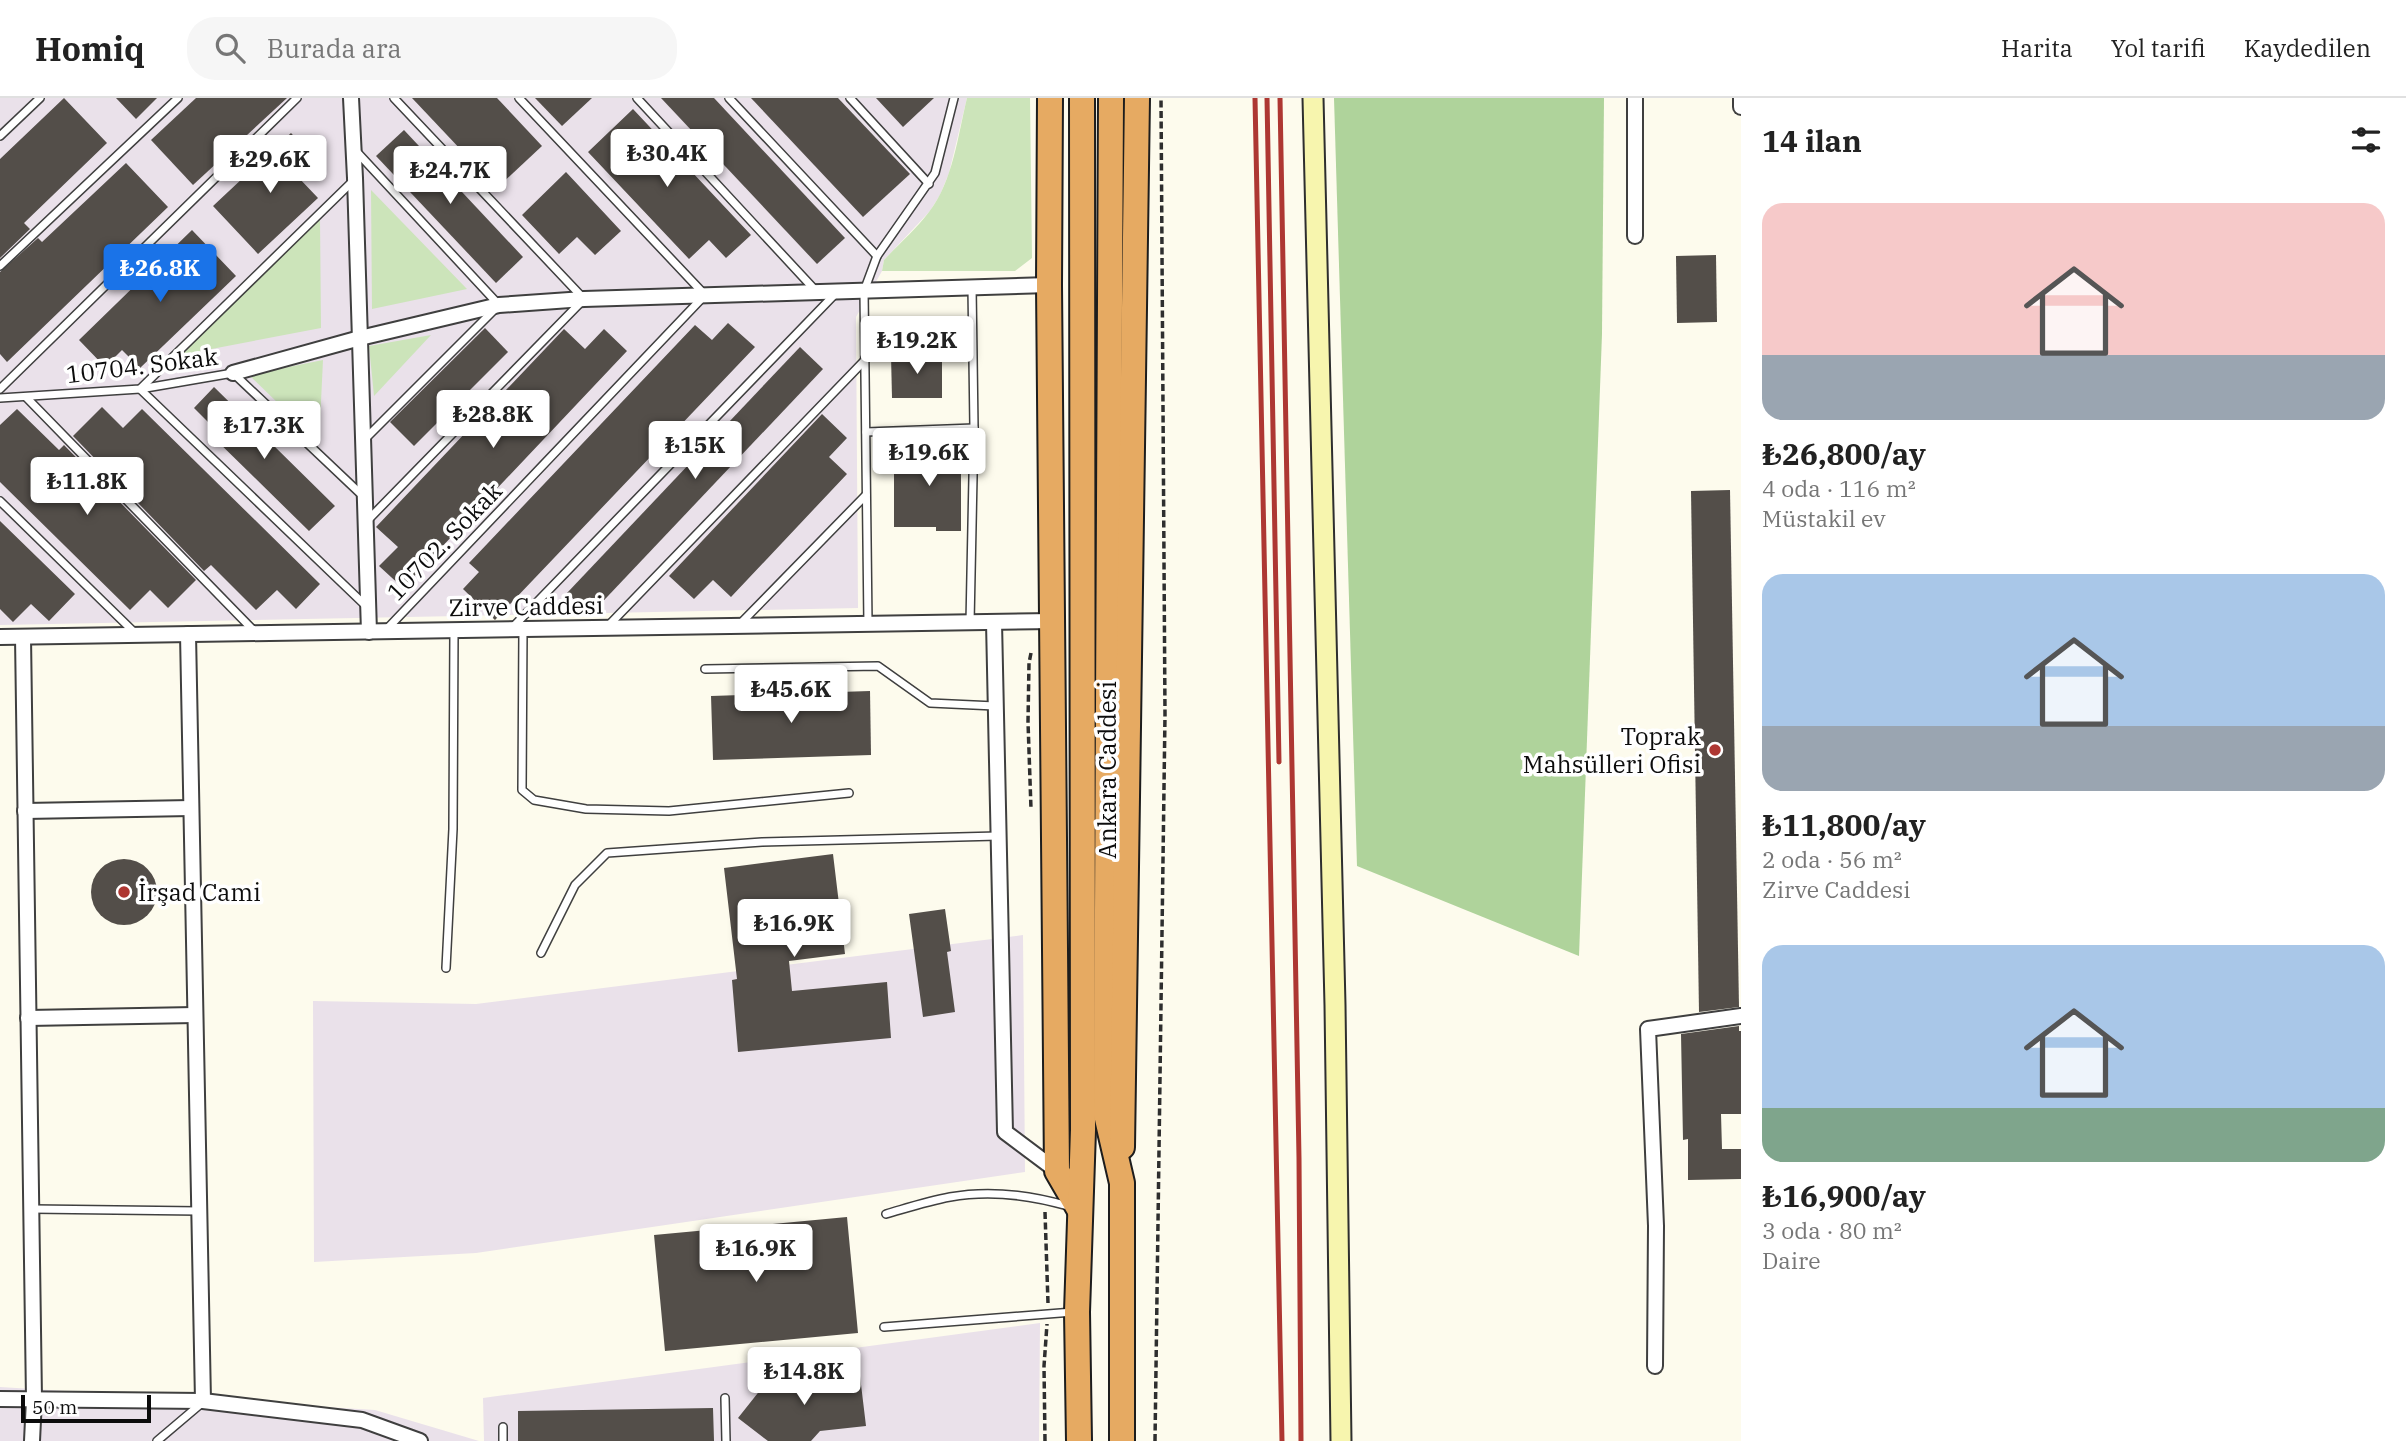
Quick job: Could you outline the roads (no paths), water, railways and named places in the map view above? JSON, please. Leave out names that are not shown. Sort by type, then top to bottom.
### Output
[{"type":"highway","points":[[1050,98],[1049,285],[1057,1171],[1079,1210]]},
{"type":"highway","name":"Ankara Caddesi","points":[[1079,1441],[1077,1312],[1083,1130],[1082,98]]},
{"type":"highway","name":"Ankara Caddesi","points":[[1111,98],[1105,1114],[1122,1182],[1122,1441]]},
{"type":"highway","points":[[1122,1182],[1137,98]]},
{"type":"street","points":[[351,98],[369,632]]},
{"type":"street","points":[[1313,98],[1335,1006],[1341,1441]]},
{"type":"street","points":[[1635,98],[1635,236]]},
{"type":"street","points":[[1741,98],[1741,107]]},
{"type":"street","points":[[233,373],[360,338],[499,305],[584,299],[1049,285]]},
{"type":"street","name":"Zirve Caddesi","points":[[2,635],[23,637],[1053,621]]},
{"type":"street","points":[[994,622],[1005,1132],[1057,1171]]},
{"type":"street","points":[[188,634],[203,1401]]},
{"type":"street","points":[[23,637],[34,1399],[32,1441]]},
{"type":"street","points":[[25,811],[191,808]]},
{"type":"street","points":[[28,1018],[195,1016]]},
{"type":"street","points":[[1655,1366],[1656,1226],[1648,1029],[1741,1016]]},
{"type":"street","points":[[0,1399],[203,1401],[362,1420],[397,1437],[420,1441]]},
{"type":"lane","points":[[0,136],[40,98]]},
{"type":"lane","points":[[0,266],[178,98]]},
{"type":"lane","points":[[0,389],[297,98]]},
{"type":"lane","points":[[366,523],[584,299],[394,98]]},
{"type":"lane","points":[[519,98],[705,295]]},
{"type":"lane","points":[[637,98],[817,292]]},
{"type":"lane","points":[[729,98],[877,256]]},
{"type":"lane","points":[[850,98],[929,184]]},
{"type":"lane","points":[[868,624],[864,291],[877,256],[929,184],[939,160],[954,98]]},
{"type":"lane","points":[[354,149],[499,305],[363,441]]},
{"type":"lane","points":[[355,178],[141,389],[369,609]]},
{"type":"lane","points":[[970,623],[974,428],[972,287]]},
{"type":"lane","points":[[838,291],[517,629],[522,790],[534,800],[586,809],[669,811],[849,793]]},
{"type":"lane","name":"10702. Sokak","points":[[385,631],[705,295]]},
{"type":"lane","points":[[606,628],[865,360]]},
{"type":"lane","name":"10704. Sokak","points":[[0,398],[141,389],[233,373],[365,499]]},
{"type":"lane","points":[[26,397],[257,633]]},
{"type":"lane","points":[[866,432],[974,428]]},
{"type":"lane","points":[[738,626],[866,495]]},
{"type":"lane","points":[[0,501],[136,635]]},
{"type":"lane","points":[[446,968],[453,829],[454,630]]},
{"type":"lane","points":[[705,669],[878,666],[930,703],[996,706]]},
{"type":"lane","points":[[541,953],[575,886],[607,853],[762,842],[999,836]]},
{"type":"lane","points":[[886,1214],[950,1197],[1003,1193],[1045,1199],[1079,1210]]},
{"type":"lane","points":[[31,1209],[199,1211]]},
{"type":"lane","points":[[884,1327],[1077,1312]]},
{"type":"lane","points":[[725,1398],[726,1441]]},
{"type":"lane","points":[[157,1441],[203,1401]]},
{"type":"lane","points":[[503,1427],[503,1441]]},
{"type":"railway","points":[[1255,98],[1282,1441]]},
{"type":"railway","points":[[1267,98],[1279,762]]},
{"type":"railway","points":[[1280,98],[1299,1158],[1301,1441]]},
{"type":"place","name":"Toprak Mahsülleri Ofisi","points":[[1715,750]]},
{"type":"place","name":"İrşad Cami","points":[[124,892]]}]
